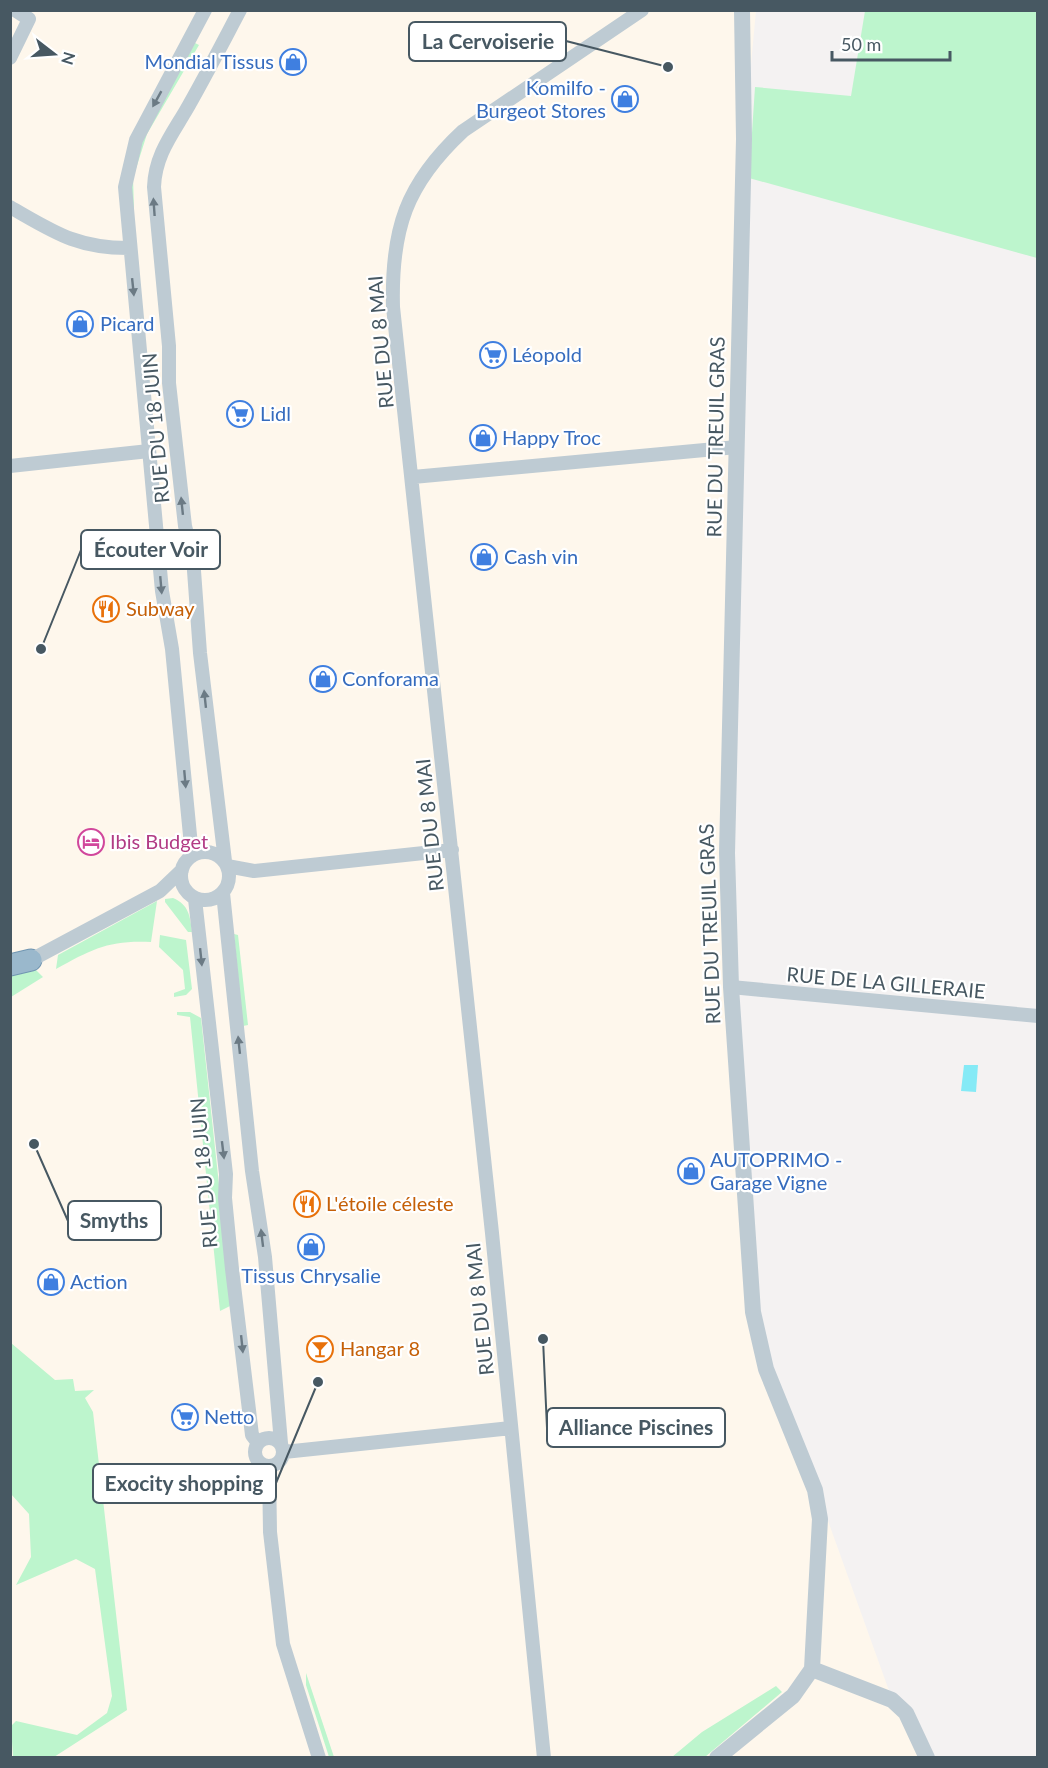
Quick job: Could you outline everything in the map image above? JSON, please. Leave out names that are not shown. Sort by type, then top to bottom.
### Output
[{"type":"street","points":[[10,58],[29,19],[15,10]]},
{"type":"street","name":"RUE DU 18 JUIN","points":[[192,856],[172,649],[162,591],[128,248],[125,187],[132,149],[205,10]]},
{"type":"street","name":"RUE DU 18 JUIN","points":[[226,864],[201,664],[193,557],[184,526],[153,203],[155,174],[167,139],[240,10]]},
{"type":"street","name":"RUE DU 8 MAI","points":[[543,1755],[452,850],[393,293],[397,239],[410,198],[430,164],[463,131],[642,10]]},
{"type":"street","name":"RUE DU TREUIL GRAS","points":[[742,10],[744,139],[727,853],[731,987],[753,1312],[766,1369],[815,1490],[820,1519],[812,1669]]},
{"type":"street","points":[[10,207],[74,241],[102,248],[128,248]]},
{"type":"street","points":[[413,477],[737,447]]},
{"type":"street","points":[[10,466],[149,451]]},
{"type":"street","points":[[21,962],[163,889],[192,856],[199,853],[212,853],[226,864],[254,871],[452,850]]},
{"type":"street","points":[[226,864],[226,889],[252,1171],[265,1257],[266,1294],[282,1447],[278,1464],[269,1467],[261,1464],[255,1456],[258,1443],[267,1438],[282,1447],[511,1428]]},
{"type":"street","points":[[182,870],[182,883],[191,896]]},
{"type":"street","points":[[163,889],[209,901],[254,871]]},
{"type":"street","name":"RUE DU 18 JUIN","points":[[191,896],[226,1174],[225,1198],[232,1269],[252,1435],[258,1443]]},
{"type":"street","name":"RUE DE LA GILLERAIE","points":[[731,987],[1038,1016]]},
{"type":"street","points":[[269,1467],[270,1532],[283,1644],[319,1758]]},
{"type":"street","points":[[717,1758],[793,1696],[812,1669],[892,1700],[906,1713],[927,1758]]},
{"type":"shaded area","points":[[11,11],[756,11],[744,139],[727,853],[753,1312],[892,1699],[927,1757],[11,1758]]},
{"type":"green space","points":[[865,11],[1037,11],[1037,258],[749,178],[755,87],[851,96]]},
{"type":"green space","points":[[195,43],[199,45],[147,134],[133,178],[134,208],[130,209],[134,160],[144,136]]},
{"type":"green space","points":[[173,898],[186,908],[192,932],[188,932],[165,902],[165,899]]},
{"type":"green space","points":[[157,901],[151,942],[112,944],[101,947],[56,969],[58,955]]},
{"type":"green space","points":[[234,934],[238,935],[248,1025],[243,1026]]},
{"type":"green space","points":[[160,935],[186,940],[192,989],[186,995],[174,997],[174,993],[185,989],[183,970],[159,947]]},
{"type":"green space","points":[[36,970],[43,977],[11,997],[11,971]]},
{"type":"green space","points":[[177,1012],[190,1012],[201,1018],[232,1305],[220,1311],[190,1017],[177,1015]]},
{"type":"green space","points":[[11,1343],[55,1380],[73,1379],[75,1391],[94,1390],[85,1398],[93,1412],[127,1710],[54,1757],[13,1757],[11,1726],[16,1721],[77,1735],[107,1713],[112,1696],[95,1569],[76,1559],[16,1585],[31,1557],[29,1514],[11,1494]]},
{"type":"green space","points":[[306,1673],[334,1757],[329,1757],[306,1685]]},
{"type":"green space","points":[[776,1686],[782,1692],[705,1757],[672,1757],[702,1732]]},
{"type":"water","points":[[964,1065],[978,1065],[976,1092],[961,1091]]},
{"type":"place","name":"Mondial Tissus","points":[[293,62]]},
{"type":"place","name":"La Cervoiserie","points":[[668,67]]},
{"type":"place","name":"Komilfo - Burgeot Stores","points":[[625,99]]},
{"type":"place","name":"Picard","points":[[80,324]]},
{"type":"place","name":"Léopold","points":[[493,355]]},
{"type":"place","name":"Lidl","points":[[240,414]]},
{"type":"place","name":"Happy Troc","points":[[483,438]]},
{"type":"place","name":"Cash vin","points":[[484,557]]},
{"type":"place","name":"Subway","points":[[106,609]]},
{"type":"place","name":"Écouter Voir","points":[[41,649]]},
{"type":"place","name":"Conforama","points":[[323,679]]},
{"type":"place","name":"Ibis Budget","points":[[91,842]]},
{"type":"place","name":"Smyths","points":[[34,1144]]},
{"type":"place","name":"AUTOPRIMO - Garage Vigne","points":[[691,1171]]},
{"type":"place","name":"L'étoile céleste","points":[[307,1204]]},
{"type":"place","name":"Tissus Chrysalie","points":[[311,1247]]},
{"type":"place","name":"Action","points":[[51,1282]]},
{"type":"place","name":"Alliance Piscines","points":[[543,1339]]},
{"type":"place","name":"Hangar 8","points":[[320,1349]]},
{"type":"place","name":"Exocity shopping","points":[[318,1382]]},
{"type":"place","name":"Netto","points":[[185,1417]]}]
